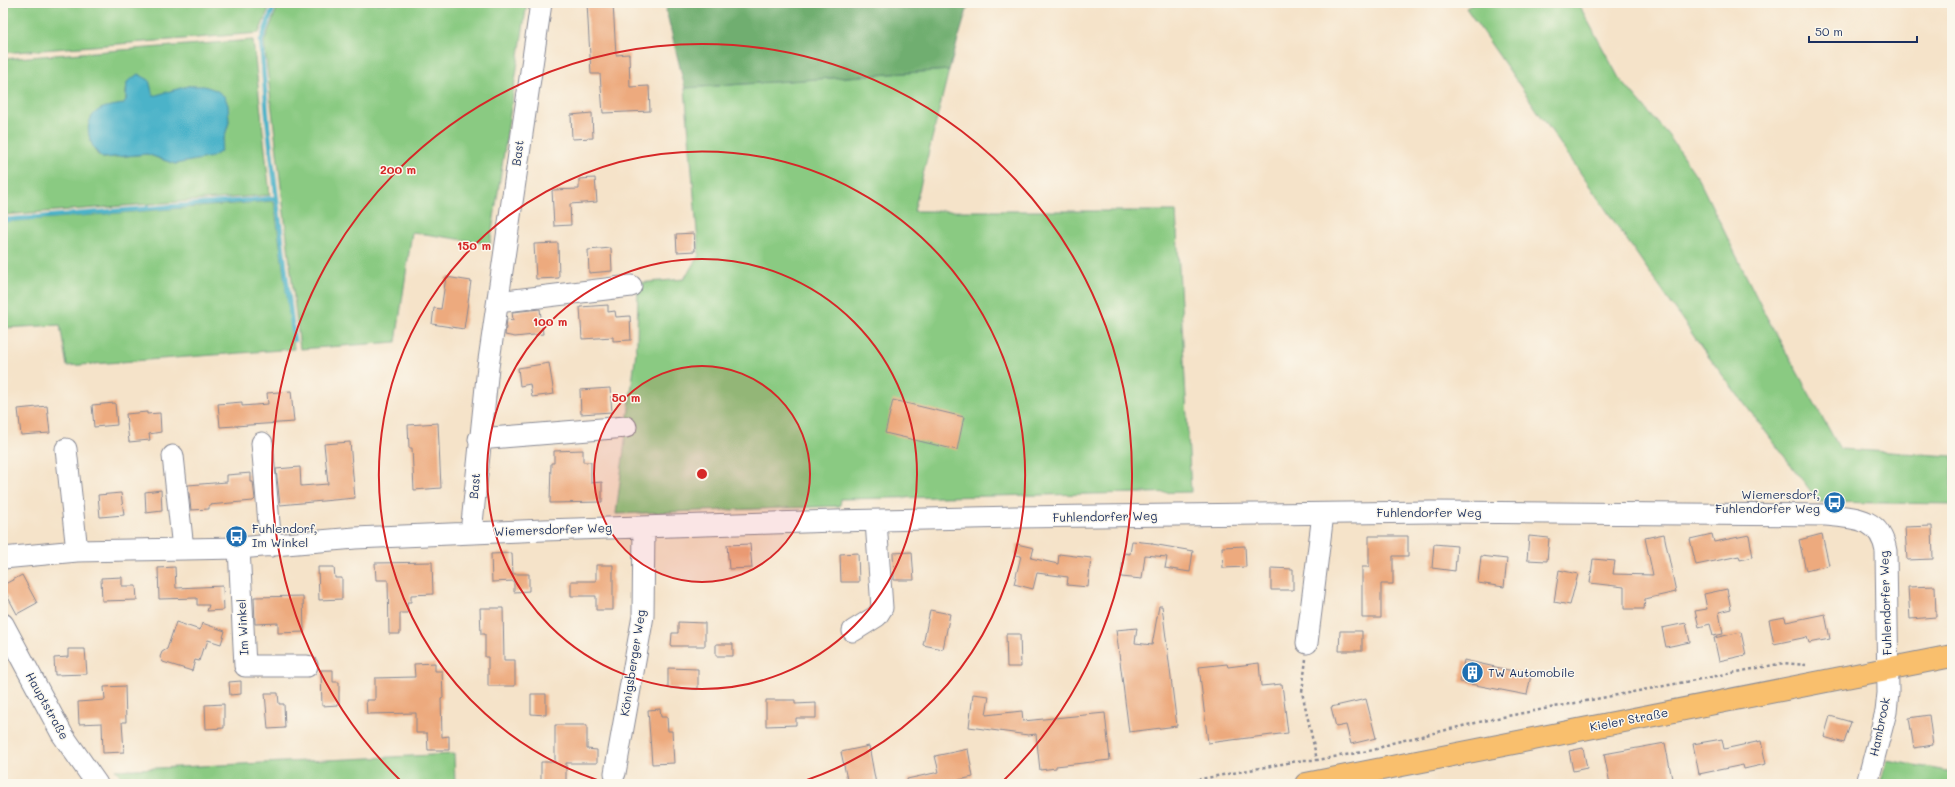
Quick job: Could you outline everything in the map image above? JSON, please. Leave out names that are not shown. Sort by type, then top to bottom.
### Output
[{"type":"main road","name":"Kieler Straße","points":[[1306,784],[1952,656]]},
{"type":"street","name":"Bast","points":[[471,533],[479,439],[488,368],[541,3]]},
{"type":"street","points":[[498,302],[631,286]]},
{"type":"street","points":[[479,439],[626,427]]},
{"type":"street","points":[[262,443],[271,546]]},
{"type":"street","points":[[66,449],[77,551]]},
{"type":"street","points":[[174,456],[183,549]]},
{"type":"street","name":"Fuhlendorfer Weg","points":[[835,521],[1016,517],[1440,512],[1826,515],[1856,518],[1871,524],[1881,533],[1885,544],[1888,669]]},
{"type":"street","points":[[1307,643],[1323,514]]},
{"type":"street","name":"Wiemersdorfer Weg","points":[[3,558],[77,551],[238,548],[355,538],[835,521]]},
{"type":"street","points":[[853,631],[877,616],[882,608],[876,521]]},
{"type":"street","name":"Königsberger Weg","points":[[614,773],[643,616],[644,528]]},
{"type":"street","name":"Im Winkel","points":[[238,548],[245,666],[308,666]]},
{"type":"street","name":"Hauptstraße","points":[[3,624],[62,734],[97,784]]},
{"type":"street","name":"Hambrook","points":[[1867,784],[1886,712],[1888,669]]},
{"type":"path","points":[[1307,643],[1302,692],[1317,760]]},
{"type":"path","points":[[1174,784],[1303,760],[1317,760],[1374,750],[1392,743],[1492,719],[1784,663],[1805,665],[1812,664]]},
{"type":"green space","points":[[3,3],[271,3],[259,33],[3,53]]},
{"type":"green space","points":[[279,3],[527,3],[490,244],[412,232],[396,342],[300,349],[264,42]]},
{"type":"green space","points":[[669,3],[969,3],[949,70],[685,88],[666,10]]},
{"type":"green space","points":[[1475,3],[1578,3],[1619,78],[1669,136],[1698,178],[1765,314],[1840,449],[1952,456],[1952,504],[1819,502],[1702,348],[1466,8]]},
{"type":"green space","points":[[253,40],[270,195],[3,215],[3,59]],"holes":[[[188,86],[203,87],[225,97],[229,122],[220,152],[175,164],[147,154],[103,158],[97,154],[90,139],[101,109],[123,104],[126,100],[126,90],[153,97]]]},
{"type":"green space","points":[[949,70],[914,211],[1176,211],[1191,492],[841,499],[840,506],[616,514],[637,343],[638,283],[684,279],[699,255],[685,88]]},
{"type":"green space","points":[[274,201],[294,349],[67,366],[60,325],[3,328],[3,222]]},
{"type":"green space","points":[[454,754],[455,784],[130,784],[115,770]]},
{"type":"green space","points":[[1887,760],[1952,772],[1952,784],[1880,784]]},
{"type":"water","points":[[138,74],[149,80],[153,96],[188,86],[204,86],[216,90],[225,97],[228,105],[229,122],[220,152],[212,157],[175,164],[147,154],[103,158],[95,149],[90,138],[88,131],[90,119],[100,109],[123,104],[126,100],[127,82]]},
{"type":"building","points":[[587,3],[613,3],[616,55],[629,54],[630,87],[649,86],[650,111],[603,113],[600,74],[591,74]]},
{"type":"building","points":[[592,113],[593,138],[572,139],[571,115]]},
{"type":"building","points":[[595,178],[597,202],[570,204],[571,225],[554,226],[552,190],[579,189],[579,179]]},
{"type":"building","points":[[694,233],[695,251],[677,252],[676,234]]},
{"type":"building","points":[[558,243],[559,278],[536,279],[534,244]]},
{"type":"building","points":[[611,248],[612,271],[589,273],[588,250]]},
{"type":"building","points":[[446,277],[471,281],[464,329],[432,324],[434,308],[441,309]]},
{"type":"building","points":[[608,305],[608,312],[615,311],[616,317],[630,316],[631,340],[613,341],[613,337],[582,339],[580,307]]},
{"type":"building","points":[[540,309],[543,334],[515,337],[505,335],[507,319],[513,320],[512,312]]},
{"type":"building","points":[[549,363],[554,394],[532,397],[530,384],[520,386],[518,368]]},
{"type":"building","points":[[610,388],[612,412],[581,414],[580,390]]},
{"type":"building","points":[[291,391],[294,422],[220,427],[218,404],[242,402],[242,406],[268,404],[267,393]]},
{"type":"building","points":[[893,400],[964,417],[957,450],[885,433]]},
{"type":"building","points":[[115,403],[117,425],[94,427],[92,405]]},
{"type":"building","points":[[47,406],[50,433],[21,435],[18,409]]},
{"type":"building","points":[[147,412],[147,414],[160,413],[161,432],[149,434],[150,440],[129,442],[126,414]]},
{"type":"building","points":[[438,423],[441,488],[414,490],[412,448],[409,448],[408,425]]},
{"type":"building","points":[[350,442],[355,498],[280,505],[276,469],[300,467],[301,486],[328,484],[324,444]]},
{"type":"building","points":[[583,450],[583,462],[591,462],[591,483],[602,482],[602,502],[550,503],[551,463],[554,463],[554,451]]},
{"type":"building","points":[[251,473],[251,482],[253,482],[255,499],[253,501],[209,505],[209,509],[191,510],[188,485],[227,482],[227,475]]},
{"type":"building","points":[[161,490],[162,511],[146,513],[145,492]]},
{"type":"building","points":[[121,493],[124,515],[100,517],[98,495]]},
{"type":"building","points":[[1932,526],[1933,559],[1907,560],[1905,527]]},
{"type":"building","points":[[1664,534],[1676,592],[1645,599],[1644,609],[1624,609],[1624,587],[1590,583],[1593,559],[1615,561],[1613,574],[1653,575],[1645,538]]},
{"type":"building","points":[[1712,534],[1714,542],[1749,535],[1753,557],[1740,560],[1739,556],[1696,565],[1690,539]]},
{"type":"building","points":[[1822,534],[1829,565],[1806,571],[1799,540]]},
{"type":"building","points":[[1369,536],[1408,536],[1408,556],[1393,556],[1393,584],[1381,584],[1381,618],[1362,618],[1362,567],[1369,567]]},
{"type":"building","points":[[1529,536],[1549,538],[1547,561],[1527,560]]},
{"type":"building","points":[[1132,541],[1152,543],[1193,551],[1190,572],[1165,568],[1167,557],[1145,555],[1142,579],[1121,577],[1124,553],[1130,554]]},
{"type":"building","points":[[750,544],[752,568],[729,569],[727,545]]},
{"type":"building","points":[[1017,544],[1034,548],[1031,558],[1058,564],[1059,554],[1091,558],[1088,587],[1067,585],[1068,577],[1037,573],[1033,589],[1014,584],[1021,556],[1015,555]]},
{"type":"building","points":[[1434,544],[1457,546],[1455,571],[1432,568]]},
{"type":"building","points":[[1245,546],[1246,567],[1223,568],[1222,547]]},
{"type":"building","points":[[912,552],[914,580],[894,580],[893,553]]},
{"type":"building","points":[[512,553],[513,574],[529,574],[529,591],[514,592],[514,581],[492,582],[491,554]]},
{"type":"building","points":[[858,553],[859,582],[841,582],[840,554]]},
{"type":"building","points":[[1481,556],[1507,559],[1504,587],[1478,583]]},
{"type":"building","points":[[432,562],[433,594],[411,595],[411,602],[407,602],[408,613],[400,613],[400,634],[389,634],[388,580],[376,580],[375,563]]},
{"type":"building","points":[[596,565],[613,565],[613,610],[596,610],[596,596],[571,596],[571,581],[596,581]]},
{"type":"building","points":[[175,567],[176,588],[223,586],[224,610],[207,611],[209,605],[197,605],[197,598],[159,599],[158,568]]},
{"type":"building","points":[[318,567],[334,567],[335,578],[342,578],[342,599],[319,600]]},
{"type":"building","points":[[1271,568],[1293,569],[1293,590],[1271,590]]},
{"type":"building","points":[[1559,570],[1578,574],[1570,605],[1554,602]]},
{"type":"building","points":[[22,575],[37,603],[17,614],[3,588],[3,585]]},
{"type":"building","points":[[122,577],[122,586],[136,586],[137,600],[102,601],[101,578]]},
{"type":"building","points":[[1935,586],[1936,617],[1910,619],[1908,587]]},
{"type":"building","points":[[1727,589],[1731,609],[1719,612],[1723,634],[1713,636],[1710,624],[1699,627],[1695,611],[1707,609],[1704,594]]},
{"type":"building","points":[[303,596],[304,632],[278,633],[278,623],[255,624],[254,597]]},
{"type":"building","points":[[1159,606],[1162,606],[1177,726],[1129,732],[1116,630],[1137,628],[1135,643],[1152,645]]},
{"type":"building","points":[[480,608],[503,608],[504,660],[515,660],[515,686],[488,686],[488,657],[485,657],[485,634],[481,634]]},
{"type":"building","points":[[930,610],[950,614],[943,649],[923,645]]},
{"type":"building","points":[[1825,614],[1830,639],[1809,643],[1807,637],[1774,644],[1769,620],[1785,617],[1786,622]]},
{"type":"building","points":[[176,622],[200,630],[202,623],[225,631],[221,644],[208,640],[205,649],[203,648],[199,661],[195,660],[192,671],[163,662],[160,657],[162,652],[167,649]]},
{"type":"building","points":[[678,622],[705,623],[705,646],[671,646],[672,633],[678,633]]},
{"type":"building","points":[[1686,623],[1690,642],[1666,647],[1662,628]]},
{"type":"building","points":[[1340,631],[1362,631],[1362,651],[1339,651]]},
{"type":"building","points":[[1741,632],[1746,655],[1719,661],[1714,638]]},
{"type":"building","points":[[1006,634],[1020,634],[1021,667],[1007,667]]},
{"type":"building","points":[[716,644],[733,644],[733,656],[716,656]]},
{"type":"building","points":[[68,649],[85,649],[87,674],[55,675],[54,658],[68,657]]},
{"type":"building","points":[[1464,660],[1531,675],[1527,695],[1460,682]]},
{"type":"building","points":[[435,663],[435,671],[442,671],[442,737],[449,736],[449,750],[428,750],[427,733],[416,733],[416,713],[367,714],[366,700],[375,700],[375,678],[415,677],[414,664]]},
{"type":"building","points":[[1259,663],[1261,686],[1282,684],[1288,733],[1208,743],[1199,667],[1227,664],[1228,667]]},
{"type":"building","points":[[668,668],[698,669],[698,689],[668,688]]},
{"type":"building","points":[[321,670],[333,670],[333,682],[339,682],[339,705],[322,706]]},
{"type":"building","points":[[241,681],[241,694],[230,695],[229,682]]},
{"type":"building","points":[[125,686],[126,722],[122,722],[124,752],[103,753],[102,723],[79,724],[78,702],[105,700],[104,687]]},
{"type":"building","points":[[265,693],[278,693],[279,704],[284,704],[285,728],[268,729]]},
{"type":"building","points":[[531,694],[546,694],[546,715],[531,714]]},
{"type":"building","points":[[973,694],[989,696],[986,715],[1022,711],[1023,721],[1105,713],[1110,760],[1056,766],[1056,768],[1040,770],[1036,734],[1028,735],[969,727]]},
{"type":"building","points":[[1366,699],[1376,738],[1351,744],[1346,725],[1336,727],[1331,707]]},
{"type":"building","points":[[766,700],[795,700],[795,704],[816,703],[816,718],[796,718],[796,725],[766,726]]},
{"type":"building","points":[[224,704],[224,728],[206,729],[205,705]]},
{"type":"building","points":[[660,709],[661,717],[667,717],[668,731],[672,731],[674,763],[652,764],[648,710]]},
{"type":"building","points":[[1929,715],[1933,745],[1914,748],[1909,718]]},
{"type":"building","points":[[1830,716],[1851,722],[1844,743],[1824,737]]},
{"type":"building","points":[[555,725],[587,725],[587,749],[597,750],[597,763],[566,763],[566,784],[541,784],[541,762],[555,762]]},
{"type":"building","points":[[1722,739],[1724,749],[1761,741],[1766,764],[1744,769],[1743,765],[1699,774],[1693,744]]},
{"type":"building","points":[[1665,743],[1673,784],[1647,784],[1646,779],[1624,784],[1610,784],[1604,754]]},
{"type":"building","points":[[869,746],[876,784],[848,784],[841,752]]},
{"type":"building","points":[[1583,748],[1587,768],[1573,771],[1569,751]]},
{"type":"building","points":[[968,749],[973,777],[940,784],[908,784],[907,779],[939,772],[935,756]]},
{"type":"waterway","points":[[275,3],[261,41],[268,127],[294,340]]},
{"type":"waterway","points":[[3,220],[277,198]]},
{"type":"place","name":"Wiemersdorf, Fuhlendorfer Weg","points":[[1835,502]]},
{"type":"place","name":"Fuhlendorf, Im Winkel","points":[[237,536]]},
{"type":"place","name":"TW Automobile","points":[[1472,673]]}]
